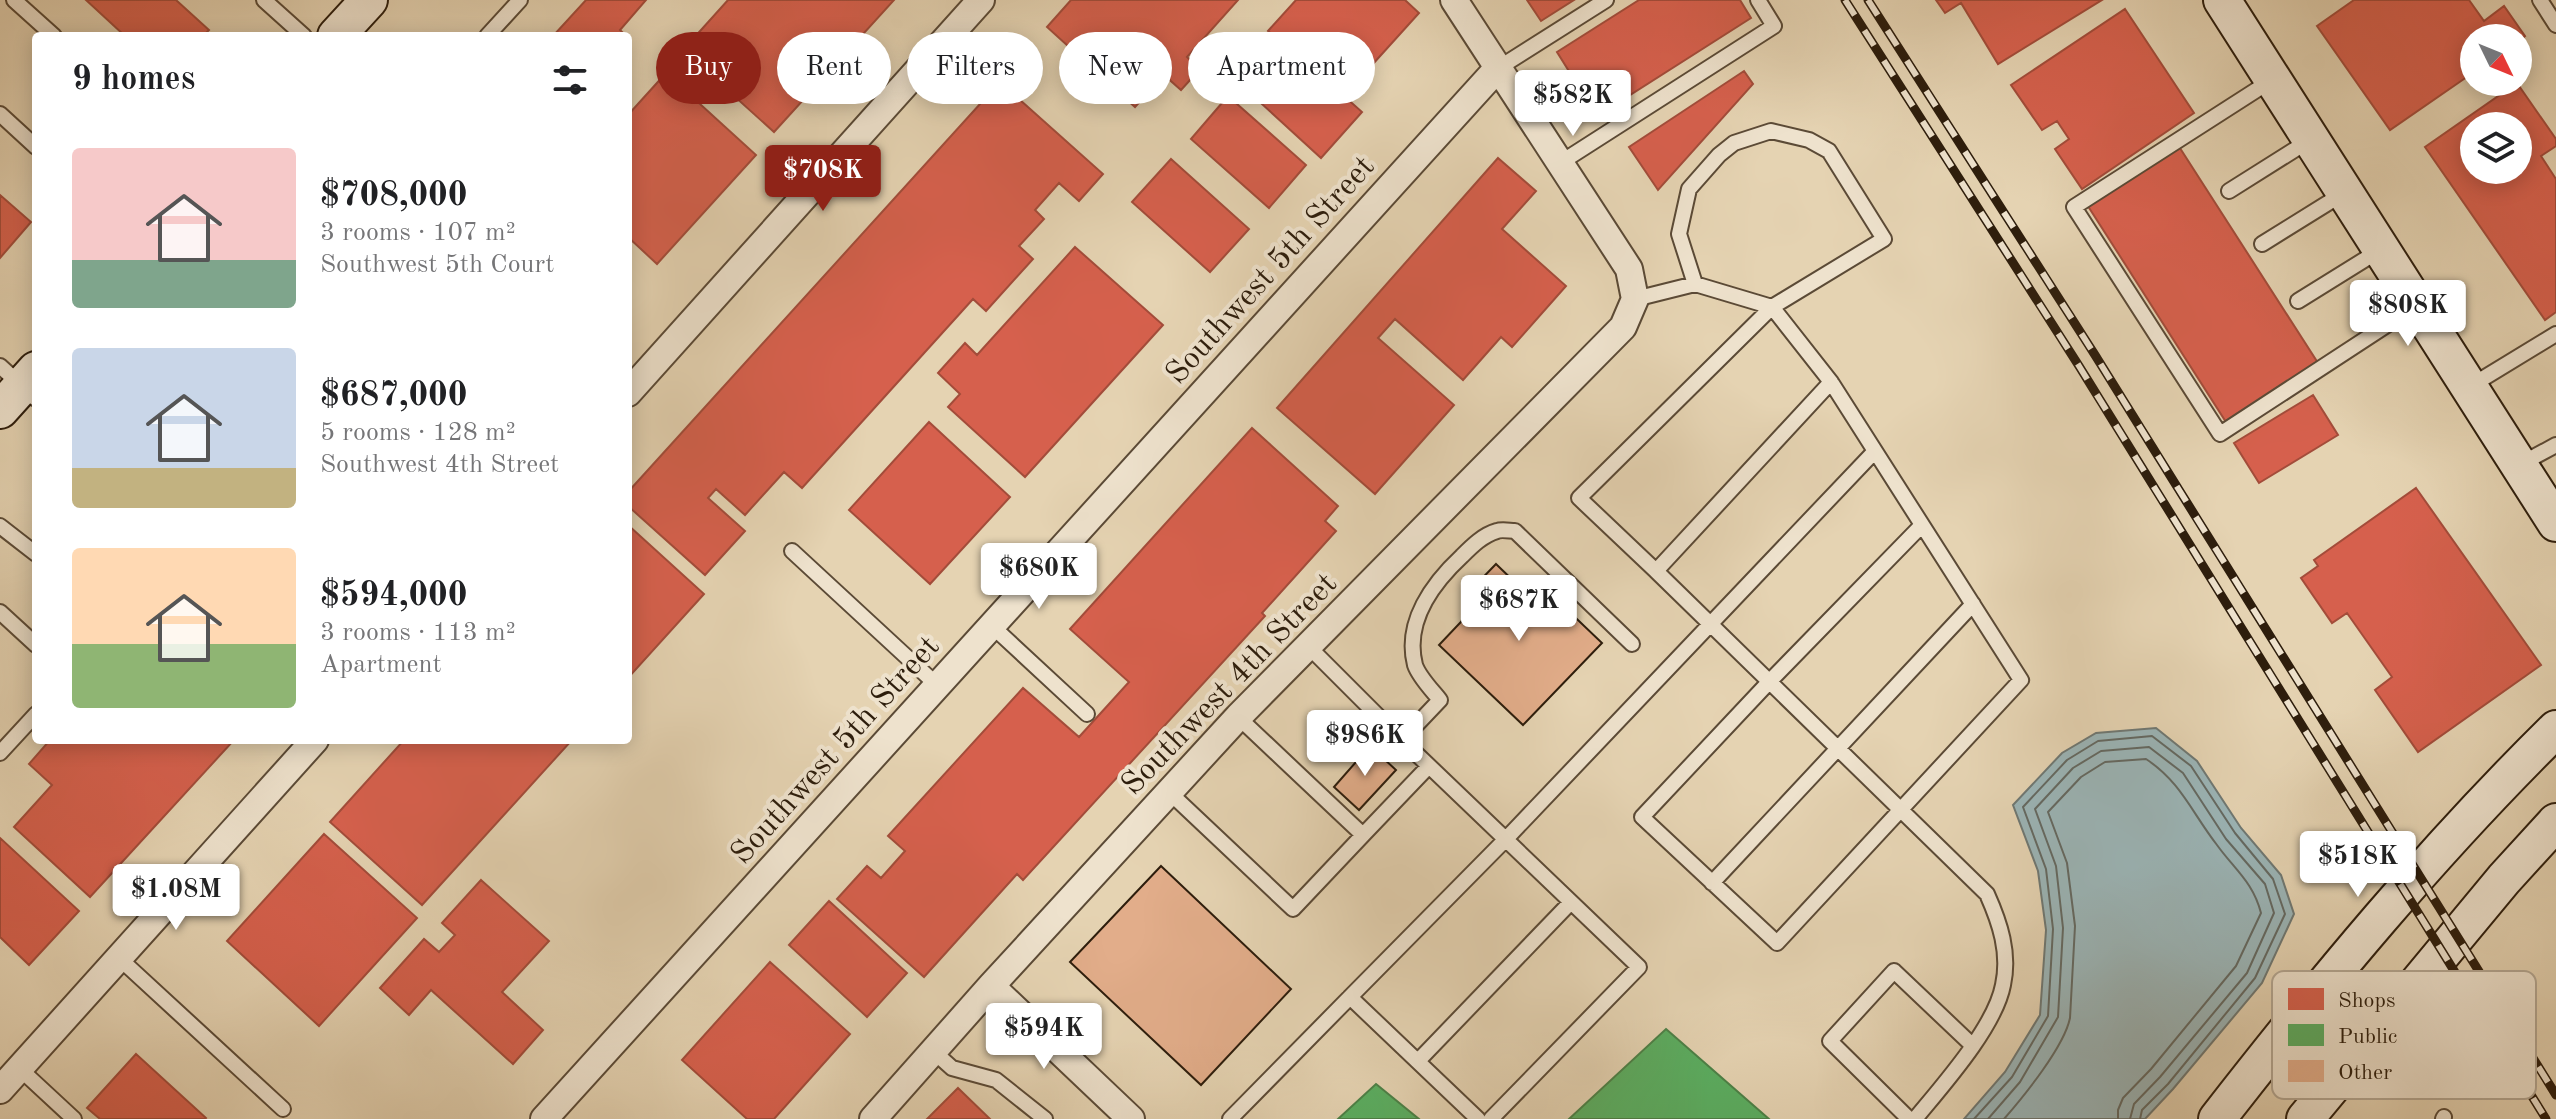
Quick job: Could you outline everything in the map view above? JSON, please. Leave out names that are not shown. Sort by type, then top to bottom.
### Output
[{"type":"street","points":[[340,32],[369,0]]},
{"type":"street","points":[[632,389],[981,0]]},
{"type":"street","points":[[1454,0],[1629,269],[1635,299]]},
{"type":"street","points":[[2222,0],[2556,523]]},
{"type":"street","name":"Southwest 5th Street","points":[[544,1119],[1497,69]]},
{"type":"street","name":"Southwest 4th Street","points":[[873,1119],[1238,717],[1623,327],[1635,299]]},
{"type":"street","points":[[2336,971],[2473,816],[2556,729]]},
{"type":"street","points":[[0,1090],[311,744]]},
{"type":"street","points":[[2428,971],[2556,822]]},
{"type":"street","points":[[991,986],[1131,1119]]},
{"type":"street","points":[[2217,1119],[2272,1050]]},
{"type":"street","points":[[2305,1119],[2322,1099]]},
{"type":"lane","points":[[14,0],[50,32]]},
{"type":"lane","points":[[264,0],[300,32]]},
{"type":"lane","points":[[491,32],[520,0]]},
{"type":"lane","points":[[1497,69],[1606,0]]},
{"type":"lane","points":[[1560,163],[1774,26],[1758,0]]},
{"type":"lane","points":[[2540,0],[2556,25]]},
{"type":"lane","points":[[2272,79],[2074,207],[2220,434],[2417,306]]},
{"type":"lane","points":[[0,114],[32,143]]},
{"type":"lane","points":[[1695,284],[1679,234],[1689,189],[1734,143],[1771,131],[1809,140],[1829,151],[1884,239],[1772,307],[1579,498],[1987,894],[1998,919],[2005,949],[2003,985],[1990,1017],[1972,1045],[1912,1119],[1830,1041],[1894,971],[1972,1045]]},
{"type":"lane","points":[[2229,191],[2310,140]]},
{"type":"lane","points":[[2262,244],[2344,193]]},
{"type":"lane","points":[[2298,301],[2381,250]]},
{"type":"lane","points":[[1635,299],[1695,284],[1772,307],[1831,382],[2021,680],[1777,943],[1642,817],[1922,525]]},
{"type":"lane","points":[[2469,388],[2556,334]]},
{"type":"lane","points":[[1656,571],[1831,382]]},
{"type":"lane","points":[[2519,465],[2556,445]]},
{"type":"lane","points":[[1230,1119],[1505,840],[1875,451]]},
{"type":"lane","points":[[0,526],[32,551]]},
{"type":"lane","points":[[1402,740],[1440,700],[1416,667],[1413,646],[1417,619],[1427,595],[1443,573],[1477,542],[1498,530],[1515,531],[1632,644]]},
{"type":"lane","points":[[792,551],[937,685]]},
{"type":"lane","points":[[1712,883],[1973,604]]},
{"type":"lane","points":[[0,612],[32,641]]},
{"type":"lane","points":[[991,625],[1087,714]]},
{"type":"lane","points":[[1308,646],[1639,967],[1491,1119]]},
{"type":"lane","points":[[1238,717],[1363,835]]},
{"type":"lane","points":[[0,753],[32,718]]},
{"type":"lane","points":[[1169,792],[1293,909],[1429,766]]},
{"type":"lane","points":[[1418,1061],[1571,902]]},
{"type":"lane","points":[[119,958],[283,1109]]},
{"type":"lane","points":[[1350,997],[1478,1119]]},
{"type":"lane","points":[[933,1051],[952,1068],[996,1080],[1045,1119]]},
{"type":"lane","points":[[19,1068],[74,1119]]},
{"type":"water","points":[[2156,728],[2197,761],[2241,828],[2281,875],[2294,914],[2262,983],[2145,1119],[1964,1119],[2005,1072],[2040,1015],[2046,930],[2038,871],[2013,805],[2062,753],[2096,733]]},
{"type":"building: Shops","points":[[86,0],[176,0],[209,30],[207,32],[121,32]]},
{"type":"building: Shops","points":[[586,0],[646,0],[620,30],[622,32],[557,32]]},
{"type":"building: Shops","points":[[728,0],[894,0],[865,32],[777,32],[777,104],[799,104],[774,132],[743,104],[761,104],[761,32],[699,32]]},
{"type":"building: Shops","points":[[1071,0],[1238,0],[1209,32],[1188,32],[1188,82],[1181,90],[1172,82],[1172,32],[1059,32],[1059,38],[1047,27]]},
{"type":"building: Shops","points":[[1296,0],[1405,0],[1419,13],[1375,62],[1375,32],[1268,31]]},
{"type":"building: Shops","points":[[1527,0],[1574,0],[1541,21]]},
{"type":"building: Shops","points":[[1639,0],[1740,0],[1751,18],[1597,116],[1557,52]]},
{"type":"building: Shops","points":[[1936,0],[2102,0],[1998,64],[1961,3],[1945,13]]},
{"type":"building: Shops","points":[[2354,0],[2469,0],[2484,21],[2504,6],[2517,24],[2460,24],[2460,82],[2390,130],[2317,26]]},
{"type":"building: Shops","points":[[2125,9],[2194,113],[2082,189],[2055,149],[2069,139],[2057,121],[2042,130],[2011,85]]},
{"type":"building: Shops","points":[[1744,71],[1753,84],[1658,190],[1629,147]]},
{"type":"building: Shops","points":[[656,84],[656,104],[700,104],[756,155],[657,264],[632,241],[632,111]]},
{"type":"building: Shops","points":[[2498,96],[2526,96],[2556,139],[2556,146],[2541,156],[2556,179],[2556,312],[2545,320],[2425,147],[2460,123],[2460,184],[2532,184],[2532,112],[2475,112]]},
{"type":"building: Shops","points":[[980,104],[1025,104],[1103,174],[1079,201],[1059,183],[1035,210],[1044,219],[1019,246],[1033,259],[986,311],[973,299],[802,488],[784,472],[745,515],[716,489],[708,498],[745,531],[705,575],[632,510],[632,488]]},
{"type":"building: Shops","points":[[1221,104],[1237,104],[1306,165],[1269,208],[1191,139]]},
{"type":"building: Shops","points":[[1262,104],[1353,104],[1362,112],[1321,158]]},
{"type":"building: Shops","points":[[2178,145],[2318,363],[2226,422],[2086,203]]},
{"type":"building: Shops","points":[[1498,158],[1536,191],[1502,229],[1566,286],[1512,347],[1501,337],[1463,380],[1395,319],[1378,338],[1454,405],[1375,494],[1277,408]]},
{"type":"building: Shops","points":[[1171,159],[1249,229],[1210,272],[1132,202]]},
{"type":"building: Shops","points":[[0,195],[31,222],[0,258]]},
{"type":"building: Shops","points":[[1075,247],[1163,325],[1025,477],[948,407],[960,394],[938,373],[965,343],[977,355]]},
{"type":"building: Shops","points":[[2313,395],[2338,435],[2259,483],[2234,443]]},
{"type":"building: Shops","points":[[929,422],[1010,497],[930,584],[849,510]]},
{"type":"building: Shops","points":[[1252,428],[1338,506],[1325,521],[1336,531],[1262,613],[1265,616],[1023,880],[1017,874],[924,977],[837,899],[867,866],[881,878],[905,851],[888,836],[1023,688],[1079,737],[1129,682],[1070,629]]},
{"type":"building: Shops","points":[[2416,488],[2541,665],[2418,752],[2375,690],[2392,677],[2347,613],[2332,623],[2301,578],[2318,566],[2314,560]]},
{"type":"building: Shops","points":[[632,529],[704,594],[632,674]]},
{"type":"building: Shops","points":[[46,744],[230,744],[90,897],[14,827],[52,785],[29,764]]},
{"type":"building: Shops","points":[[400,744],[568,744],[422,905],[330,822]]},
{"type":"building: Shops","points":[[324,834],[417,918],[319,1026],[227,941]]},
{"type":"building: Shops","points":[[0,838],[79,911],[29,965],[0,937]]},
{"type":"building: Shops","points":[[481,880],[549,941],[502,992],[543,1030],[513,1064],[431,990],[409,1015],[380,988],[424,939],[439,952],[455,935],[442,923]]},
{"type":"building: Shops","points":[[829,901],[907,973],[867,1017],[789,945]]},
{"type":"building: Shops","points":[[770,962],[850,1034],[774,1119],[747,1119],[682,1060]]},
{"type":"building: Shops","points":[[136,1054],[206,1118],[100,1119],[87,1108]]},
{"type":"building: Shops","points":[[958,1088],[990,1119],[927,1119]]},
{"type":"building: Public","points":[[1666,1029],[1769,1119],[1569,1119]]},
{"type":"building: Public","points":[[1376,1084],[1419,1119],[1338,1119]]},
{"type":"building: Other","points":[[1496,564],[1524,591],[1535,579],[1602,643],[1523,725],[1439,645],[1477,605],[1466,595]]},
{"type":"building: Other","points":[[1370,746],[1396,770],[1359,810],[1334,787]]},
{"type":"building: Other","points":[[1161,866],[1291,989],[1201,1085],[1070,962]]},
{"type":"railway","points":[[1845,0],[2079,366],[2454,971]]},
{"type":"railway","points":[[1868,0],[2095,355],[2479,971]]},
{"type":"railway","points":[[2536,1063],[2556,1095]]},
{"type":"railway","points":[[2534,1099],[2546,1119]]}]
